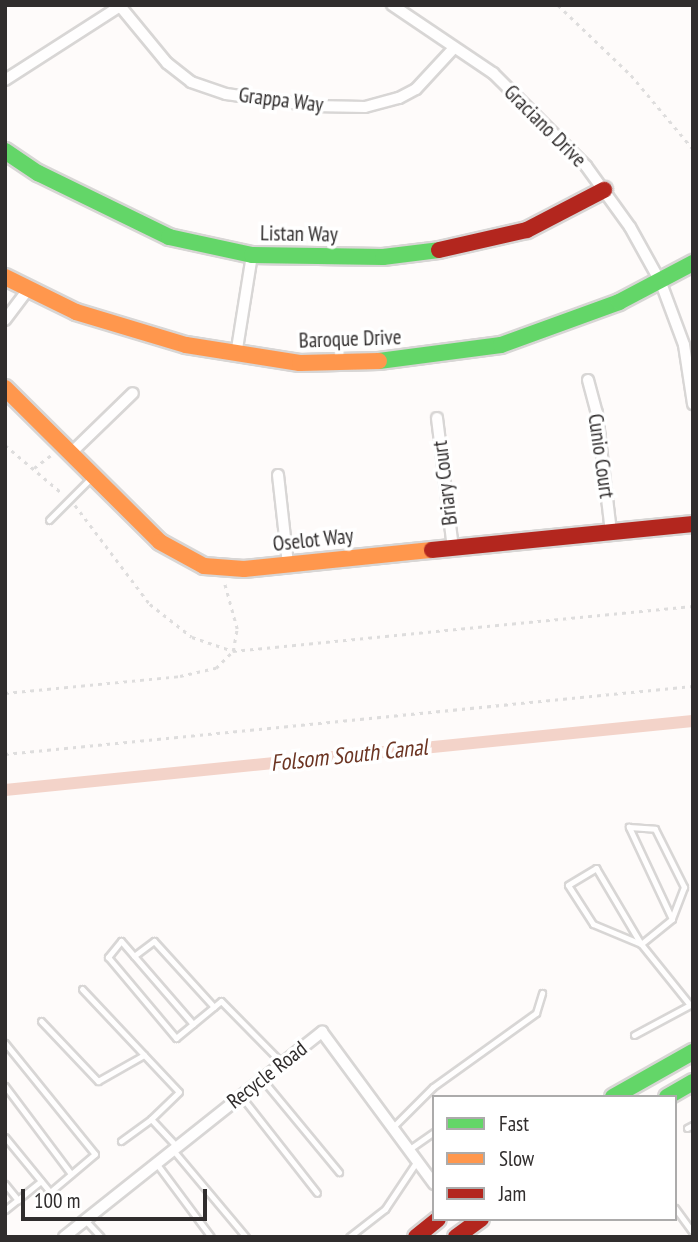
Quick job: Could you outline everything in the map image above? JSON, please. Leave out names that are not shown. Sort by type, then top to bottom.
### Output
[{"type":"street","name":"Graciano Drive","points":[[392,5],[493,73],[586,166],[604,190],[661,283],[691,370],[693,404]]},
{"type":"street","name":"Grappa Way","points":[[121,6],[167,63],[191,82],[226,94],[314,106],[365,107],[400,98],[416,89],[454,48]]},
{"type":"street","points":[[5,80],[121,6]]},
{"type":"street","name":"Listan Way","points":[[5,151],[38,173],[169,237],[252,255],[383,257],[437,250],[527,230],[604,190]]},
{"type":"street","points":[[236,355],[252,255]]},
{"type":"street","name":"Baroque Drive","points":[[5,277],[27,291],[139,332],[236,355],[300,363],[362,363],[450,354],[501,345],[544,331],[661,283],[693,262]]},
{"type":"street","points":[[5,320],[27,291]]},
{"type":"street","name":"Cunio Court","points":[[588,380],[597,413],[611,533]]},
{"type":"street","name":"Oselot Way","points":[[5,388],[160,542],[183,558],[222,568],[288,564],[693,524]]},
{"type":"street","points":[[67,449],[133,393]]},
{"type":"street","name":"Briary Court","points":[[437,418],[453,548]]},
{"type":"street","points":[[278,475],[288,564]]},
{"type":"street","name":"Recycle Road","points":[[64,1237],[322,1032],[419,1158],[432,1181]]},
{"type":"street","points":[[617,1095],[693,1052]]},
{"type":"street","points":[[670,1095],[693,1082]]},
{"type":"street","points":[[416,1237],[436,1221]]},
{"type":"street","points":[[432,1237],[448,1221]]},
{"type":"street","points":[[463,1231],[478,1221]]},
{"type":"lane","points":[[49,520],[94,476]]},
{"type":"lane","points":[[641,944],[672,919],[684,887],[655,829],[629,827],[672,919]]},
{"type":"lane","points":[[634,1035],[691,1004],[641,944],[596,868],[568,885],[593,923],[641,944]]},
{"type":"lane","points":[[193,1024],[121,941],[108,957],[176,1038],[221,1001],[282,1063]]},
{"type":"lane","points":[[134,956],[154,941],[214,1007]]},
{"type":"lane","points":[[82,989],[179,1092],[151,1119],[121,1141]]},
{"type":"lane","points":[[394,1126],[433,1087],[536,1013],[542,993]]},
{"type":"lane","points":[[41,1021],[98,1081],[144,1055]]},
{"type":"lane","points":[[5,1043],[95,1154],[50,1192],[5,1137]]},
{"type":"lane","points":[[262,1079],[339,1171]]},
{"type":"lane","points":[[5,1086],[72,1174]]},
{"type":"lane","points":[[241,1096],[317,1193]]},
{"type":"lane","points":[[151,1119],[246,1237]]},
{"type":"lane","points":[[411,1148],[432,1133]]},
{"type":"lane","points":[[349,1237],[385,1209],[419,1158]]},
{"type":"lane","points":[[156,1163],[211,1237]]},
{"type":"lane","points":[[5,1210],[41,1181]]},
{"type":"lane","points":[[5,1184],[18,1200]]},
{"type":"lane","points":[[677,1212],[693,1234]]},
{"type":"lane","points":[[85,1220],[101,1237]]},
{"type":"path","points":[[558,5],[631,75],[693,149]]},
{"type":"path","points":[[5,445],[70,500],[150,604],[192,637],[233,651],[693,606]]},
{"type":"path","points":[[34,468],[67,449]]},
{"type":"path","points":[[5,693],[209,671],[233,651],[237,624],[222,568]]},
{"type":"path","points":[[5,754],[693,686]]},
{"type":"waterway","name":"Folsom South Canal","points":[[5,790],[693,721]]},
{"type":"traffic: fast","points":[[5,151],[38,173],[169,237],[252,255],[383,257],[439,250]]},
{"type":"traffic: fast","points":[[379,361],[501,345],[619,302],[693,263]]},
{"type":"traffic: fast","points":[[617,1095],[693,1052]]},
{"type":"traffic: fast","points":[[670,1095],[693,1082]]},
{"type":"traffic: slow","points":[[5,277],[76,312],[186,345],[300,363],[379,361]]},
{"type":"traffic: slow","points":[[5,388],[160,542],[204,566],[244,569],[432,550]]},
{"type":"traffic: jam","points":[[439,250],[527,230],[604,190]]},
{"type":"traffic: jam","points":[[432,550],[693,524]]},
{"type":"traffic: jam","points":[[416,1237],[436,1221]]},
{"type":"traffic: jam","points":[[456,1237],[478,1221]]}]
